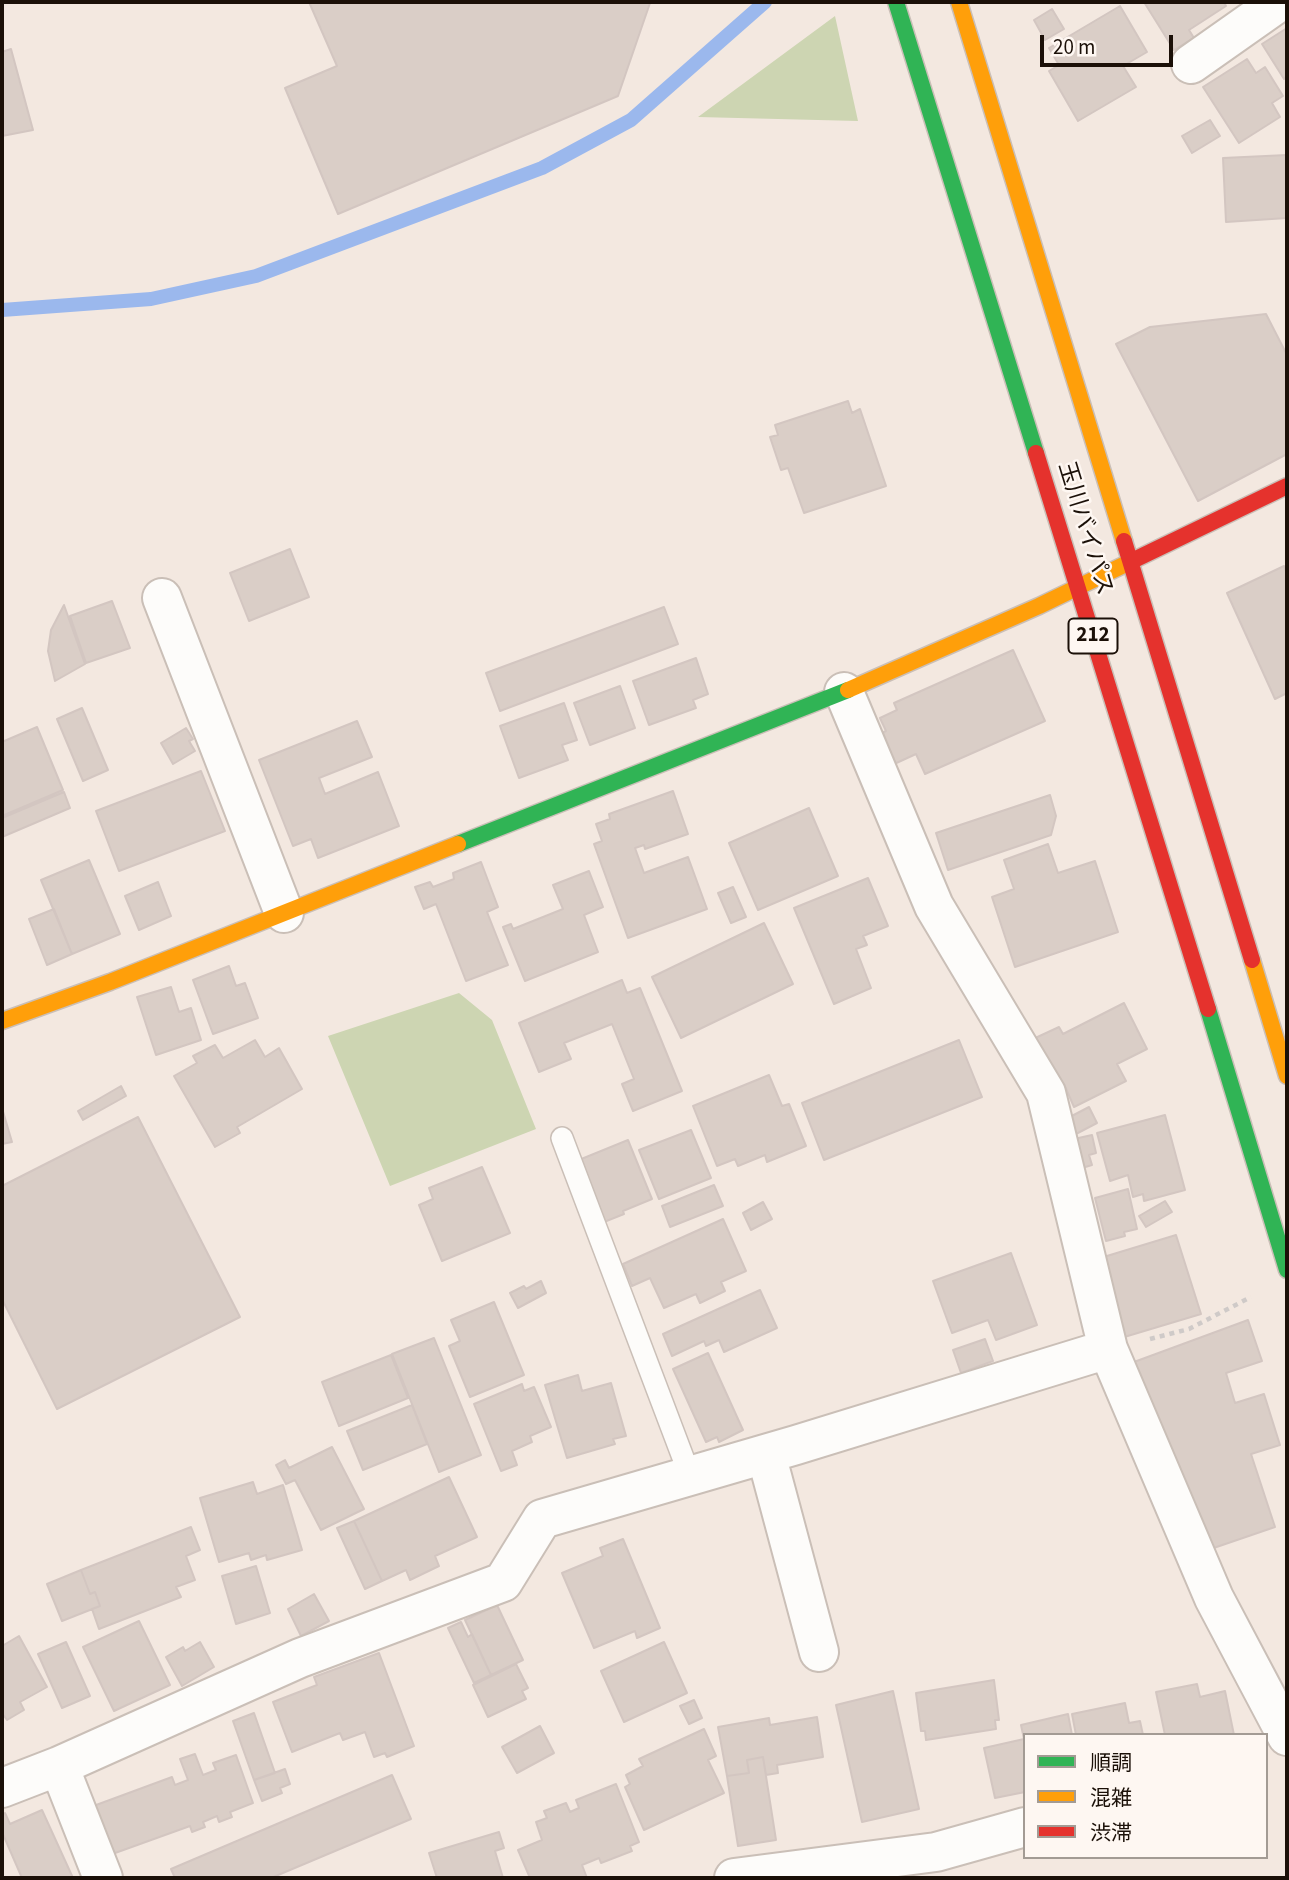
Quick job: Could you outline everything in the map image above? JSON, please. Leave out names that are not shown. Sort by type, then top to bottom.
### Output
[{"type":"main road","name":"玉川バイパス","points":[[895,2],[1078,587],[1212,999],[1287,1270]]},
{"type":"main road","name":"玉川バイパス","points":[[959,2],[1130,563],[1252,985],[1287,1076]]},
{"type":"main road","points":[[2,1021],[110,982],[844,692],[1130,563],[1287,486]]},
{"type":"street","points":[[1191,64],[1279,2]]},
{"type":"street","points":[[162,598],[284,913]]},
{"type":"street","points":[[844,692],[934,906],[1046,1093],[1108,1349],[1214,1598],[1287,1736]]},
{"type":"street","points":[[2,1788],[59,1766],[300,1658],[503,1582],[542,1518],[766,1454],[1108,1349]]},
{"type":"street","points":[[766,1454],[818,1652]]},
{"type":"street","points":[[1268,1757],[1287,1752]]},
{"type":"street","points":[[59,1766],[103,1878]]},
{"type":"street","points":[[734,1878],[940,1865],[1023,1828]]},
{"type":"lane","points":[[562,1138],[690,1476]]},
{"type":"path","points":[[1108,1349],[1189,1329],[1251,1297]]},
{"type":"green space","points":[[835,16],[858,121],[698,117]]},
{"type":"green space","points":[[459,993],[492,1020],[536,1129],[390,1186],[328,1036]]},
{"type":"building","points":[[309,2],[650,3],[618,96],[338,214],[285,88],[337,66]]},
{"type":"building","points":[[1144,2],[1224,2],[1226,6],[1189,30],[1194,38],[1174,50]]},
{"type":"building","points":[[1120,6],[1147,52],[1123,66],[1136,87],[1078,121],[1049,71],[1059,65],[1049,48]]},
{"type":"building","points":[[1052,9],[1064,29],[1045,40],[1034,20]]},
{"type":"building","points":[[1287,28],[1287,76],[1284,79],[1262,44]]},
{"type":"building","points":[[11,49],[33,130],[2,136],[2,52]]},
{"type":"building","points":[[1247,59],[1256,73],[1265,67],[1283,96],[1272,103],[1280,117],[1239,143],[1203,87]]},
{"type":"building","points":[[1210,120],[1220,136],[1192,153],[1182,136]]},
{"type":"building","points":[[1287,155],[1287,218],[1226,222],[1223,158]]},
{"type":"building","points":[[1266,314],[1287,355],[1287,454],[1198,501],[1116,344],[1150,327]]},
{"type":"building","points":[[848,401],[852,413],[860,409],[886,486],[804,513],[788,468],[781,470],[770,437],[778,435],[775,425]]},
{"type":"building","points":[[290,549],[309,597],[249,621],[230,573]]},
{"type":"building","points":[[1284,566],[1287,573],[1287,693],[1275,699],[1227,593]]},
{"type":"building","points":[[112,601],[130,648],[86,663],[70,616]]},
{"type":"building","points":[[64,605],[85,664],[55,681],[48,651],[51,630]]},
{"type":"building","points":[[664,607],[678,644],[500,711],[486,673]]},
{"type":"building","points":[[1013,650],[1045,721],[925,774],[916,754],[879,771],[865,741],[886,731],[880,718],[897,710],[894,703]]},
{"type":"building","points":[[696,658],[708,694],[693,700],[696,708],[649,725],[633,681]]},
{"type":"building","points":[[620,686],[635,728],[590,745],[574,703]]},
{"type":"building","points":[[564,703],[577,740],[562,745],[568,760],[519,778],[500,726]]},
{"type":"building","points":[[82,708],[108,770],[83,781],[57,719]]},
{"type":"building","points":[[357,721],[372,757],[319,778],[325,794],[378,772],[399,826],[318,858],[311,839],[293,846],[259,760]]},
{"type":"building","points":[[37,727],[63,790],[2,816],[2,742]]},
{"type":"building","points":[[186,728],[193,739],[189,741],[195,751],[173,764],[161,743]]},
{"type":"building","points":[[201,771],[225,831],[119,871],[96,811]]},
{"type":"building","points":[[673,791],[688,834],[645,849],[644,845],[635,848],[644,873],[688,857],[707,909],[628,938],[594,844],[602,841],[596,824],[610,819],[609,814]]},
{"type":"building","points":[[64,792],[70,808],[2,837],[2,818]]},
{"type":"building","points":[[1050,795],[1056,816],[1051,835],[948,870],[936,833]]},
{"type":"building","points":[[809,808],[838,876],[758,910],[729,843]]},
{"type":"building","points":[[1048,844],[1058,873],[1095,861],[1118,932],[1015,967],[992,897],[1014,889],[1004,860]]},
{"type":"building","points":[[89,860],[120,934],[72,954],[41,880]]},
{"type":"building","points":[[481,862],[498,907],[487,912],[508,965],[466,981],[436,904],[424,909],[415,887],[430,882],[433,887],[454,879],[453,873]]},
{"type":"building","points":[[589,871],[603,907],[584,915],[598,952],[525,981],[503,927],[511,924],[513,929],[563,909],[553,885]]},
{"type":"building","points":[[868,878],[888,926],[863,936],[867,945],[856,949],[871,988],[834,1004],[794,908]]},
{"type":"building","points":[[158,882],[171,916],[139,930],[125,896]]},
{"type":"building","points":[[733,887],[746,917],[731,923],[718,893]]},
{"type":"building","points":[[54,909],[72,954],[47,965],[29,919]]},
{"type":"building","points":[[764,923],[793,984],[681,1038],[652,977]]},
{"type":"building","points":[[229,966],[236,986],[245,983],[258,1018],[213,1034],[193,980]]},
{"type":"building","points":[[622,980],[627,993],[640,988],[682,1091],[633,1111],[622,1084],[634,1079],[612,1024],[564,1043],[571,1059],[539,1072],[519,1023]]},
{"type":"building","points":[[171,987],[179,1012],[191,1008],[201,1040],[156,1055],[137,997]]},
{"type":"building","points":[[1124,1003],[1147,1049],[1117,1064],[1126,1081],[1074,1107],[1064,1084],[1055,1089],[1031,1040],[1059,1027],[1063,1034]]},
{"type":"building","points":[[255,1040],[265,1057],[279,1048],[302,1089],[237,1127],[240,1133],[215,1147],[174,1076],[197,1063],[193,1056],[215,1045],[223,1058]]},
{"type":"building","points":[[959,1040],[982,1097],[824,1160],[802,1103]]},
{"type":"building","points":[[769,1075],[782,1106],[789,1104],[806,1146],[767,1162],[765,1155],[738,1166],[735,1159],[717,1166],[693,1106]]},
{"type":"building","points":[[121,1086],[126,1096],[83,1120],[78,1111]]},
{"type":"building","points":[[1089,1107],[1097,1123],[1074,1135],[1066,1119]]},
{"type":"building","points":[[2,1108],[12,1142],[2,1144]]},
{"type":"building","points":[[1165,1115],[1185,1190],[1144,1201],[1143,1194],[1133,1197],[1128,1175],[1110,1181],[1097,1133]]},
{"type":"building","points":[[138,1117],[240,1317],[57,1409],[2,1299],[2,1186]]},
{"type":"building","points":[[691,1130],[711,1178],[659,1199],[639,1150]]},
{"type":"building","points":[[1092,1135],[1096,1153],[1089,1155],[1092,1165],[1082,1168],[1074,1139]]},
{"type":"building","points":[[628,1140],[652,1199],[599,1224],[574,1162]]},
{"type":"building","points":[[482,1167],[510,1233],[442,1261],[419,1205],[433,1199],[429,1188]]},
{"type":"building","points":[[714,1185],[723,1206],[670,1227],[662,1206]]},
{"type":"building","points":[[1128,1189],[1137,1229],[1124,1232],[1125,1236],[1106,1241],[1095,1198]]},
{"type":"building","points":[[1165,1201],[1172,1212],[1146,1227],[1139,1216]]},
{"type":"building","points":[[763,1202],[772,1219],[751,1230],[743,1213]]},
{"type":"building","points":[[723,1219],[746,1271],[721,1282],[725,1291],[700,1303],[696,1294],[664,1308],[650,1278],[632,1286],[623,1264]]},
{"type":"building","points":[[1176,1235],[1201,1314],[1121,1338],[1097,1259]]},
{"type":"building","points":[[1011,1253],[1037,1325],[996,1340],[988,1320],[952,1333],[933,1281]]},
{"type":"building","points":[[541,1281],[546,1293],[518,1308],[510,1293]]},
{"type":"building","points":[[760,1290],[777,1328],[724,1352],[719,1340],[706,1346],[704,1341],[672,1356],[663,1334]]},
{"type":"building","points":[[494,1302],[524,1375],[470,1397],[449,1346],[460,1341],[451,1320]]},
{"type":"building","points":[[1248,1320],[1262,1361],[1226,1373],[1235,1403],[1264,1394],[1280,1445],[1251,1454],[1275,1527],[1202,1552],[1134,1362]]},
{"type":"building","points":[[434,1338],[481,1455],[439,1472],[392,1354]]},
{"type":"building","points":[[985,1339],[993,1361],[961,1373],[953,1350]]},
{"type":"building","points":[[708,1353],[743,1430],[719,1442],[717,1437],[706,1442],[673,1369]]},
{"type":"building","points":[[391,1355],[408,1398],[339,1426],[322,1382]]},
{"type":"building","points":[[578,1375],[582,1391],[611,1383],[626,1436],[613,1439],[615,1444],[567,1458],[545,1385]]},
{"type":"building","points":[[522,1384],[524,1391],[534,1387],[551,1427],[530,1436],[532,1442],[512,1451],[517,1465],[501,1471],[474,1404]]},
{"type":"building","points":[[412,1405],[427,1444],[363,1470],[347,1431]]},
{"type":"building","points":[[332,1447],[364,1509],[321,1530],[295,1480],[286,1484],[276,1465],[285,1460],[289,1468]]},
{"type":"building","points":[[449,1477],[477,1537],[435,1556],[439,1566],[410,1580],[406,1570],[382,1581],[354,1521]]},
{"type":"building","points":[[253,1482],[257,1494],[283,1485],[302,1550],[267,1560],[266,1555],[251,1560],[249,1553],[219,1562],[200,1498]]},
{"type":"building","points":[[354,1521],[382,1581],[365,1589],[337,1528]]},
{"type":"building","points":[[191,1527],[200,1550],[186,1556],[195,1580],[176,1587],[181,1597],[99,1629],[92,1609],[100,1606],[95,1592],[90,1594],[81,1570]]},
{"type":"building","points":[[623,1539],[660,1628],[637,1638],[635,1631],[594,1648],[562,1573],[603,1556],[600,1548]]},
{"type":"building","points":[[256,1566],[270,1613],[236,1624],[222,1576]]},
{"type":"building","points":[[81,1570],[90,1594],[95,1592],[100,1606],[62,1621],[47,1584]]},
{"type":"building","points":[[314,1594],[329,1621],[301,1636],[288,1609]]},
{"type":"building","points":[[497,1605],[523,1660],[491,1675],[465,1620]]},
{"type":"building","points":[[139,1621],[170,1685],[114,1711],[83,1647]]},
{"type":"building","points":[[461,1622],[468,1637],[472,1634],[491,1675],[474,1683],[448,1628]]},
{"type":"building","points":[[19,1636],[47,1687],[20,1702],[24,1710],[7,1720],[2,1713],[2,1646]]},
{"type":"building","points":[[66,1642],[90,1696],[62,1708],[38,1654]]},
{"type":"building","points":[[200,1642],[214,1667],[182,1686],[166,1657],[183,1647],[185,1651]]},
{"type":"building","points":[[664,1642],[687,1693],[624,1722],[601,1671]]},
{"type":"building","points":[[379,1653],[414,1746],[387,1757],[385,1753],[374,1757],[365,1732],[343,1740],[340,1733],[292,1752],[273,1702],[317,1685],[314,1677]]},
{"type":"building","points":[[516,1664],[528,1688],[522,1691],[526,1699],[488,1717],[473,1685]]},
{"type":"building","points":[[994,1680],[999,1720],[995,1720],[996,1729],[926,1740],[925,1731],[921,1731],[916,1693]]},
{"type":"building","points":[[1197,1684],[1200,1697],[1225,1691],[1234,1733],[1165,1733],[1156,1692]]},
{"type":"building","points":[[893,1691],[919,1809],[862,1822],[836,1705]]},
{"type":"building","points":[[694,1700],[702,1718],[689,1724],[680,1706]]},
{"type":"building","points":[[1125,1703],[1129,1723],[1140,1721],[1143,1733],[1076,1733],[1072,1714]]},
{"type":"building","points":[[254,1713],[275,1773],[254,1780],[233,1721]]},
{"type":"building","points":[[1068,1714],[1072,1733],[1023,1734],[1021,1725]]},
{"type":"building","points":[[817,1717],[823,1757],[777,1765],[778,1773],[766,1775],[763,1757],[747,1760],[749,1773],[727,1776],[718,1727],[769,1718],[770,1725]]},
{"type":"building","points":[[540,1726],[554,1753],[517,1773],[502,1747]]},
{"type":"building","points":[[704,1729],[716,1756],[708,1760],[724,1793],[644,1830],[625,1787],[630,1784],[626,1775],[643,1766],[639,1759]]},
{"type":"building","points":[[1023,1739],[1023,1792],[995,1798],[984,1748]]},
{"type":"building","points":[[195,1754],[203,1775],[216,1770],[213,1763],[236,1755],[253,1803],[230,1812],[232,1817],[219,1822],[217,1816],[203,1822],[205,1827],[192,1832],[190,1826],[104,1857],[88,1808],[172,1777],[175,1785],[188,1780],[180,1759]]},
{"type":"building","points":[[763,1757],[776,1840],[738,1846],[727,1776],[749,1773],[747,1760]]},
{"type":"building","points":[[285,1769],[290,1784],[280,1788],[282,1793],[262,1801],[254,1780]]},
{"type":"building","points":[[392,1775],[411,1819],[271,1878],[175,1878],[171,1869]]},
{"type":"building","points":[[616,1784],[639,1842],[630,1846],[632,1851],[601,1863],[599,1858],[582,1865],[587,1878],[530,1878],[518,1850],[542,1840],[536,1822],[547,1818],[544,1811],[566,1803],[570,1812],[579,1808],[576,1800]]},
{"type":"building","points":[[42,1810],[73,1878],[22,1878],[2,1832],[2,1815],[5,1813],[10,1824]]},
{"type":"building","points":[[499,1832],[504,1848],[495,1851],[503,1878],[437,1878],[429,1853]]},
{"type":"waterway","points":[[2,310],[151,299],[256,276],[542,168],[631,120],[765,2]]},
{"type":"traffic: fast","points":[[896,2],[1036,453]]},
{"type":"traffic: fast","points":[[458,844],[848,690]]},
{"type":"traffic: fast","points":[[1208,1009],[1287,1270]]},
{"type":"traffic: slow","points":[[959,2],[1124,541]]},
{"type":"traffic: slow","points":[[848,690],[1039,606],[1136,559]]},
{"type":"traffic: slow","points":[[2,1021],[110,982],[458,844]]},
{"type":"traffic: slow","points":[[1252,960],[1287,1076]]},
{"type":"traffic: jam","points":[[1036,453],[1208,1009]]},
{"type":"traffic: jam","points":[[1136,559],[1287,486]]},
{"type":"traffic: jam","points":[[1124,541],[1252,960]]}]
